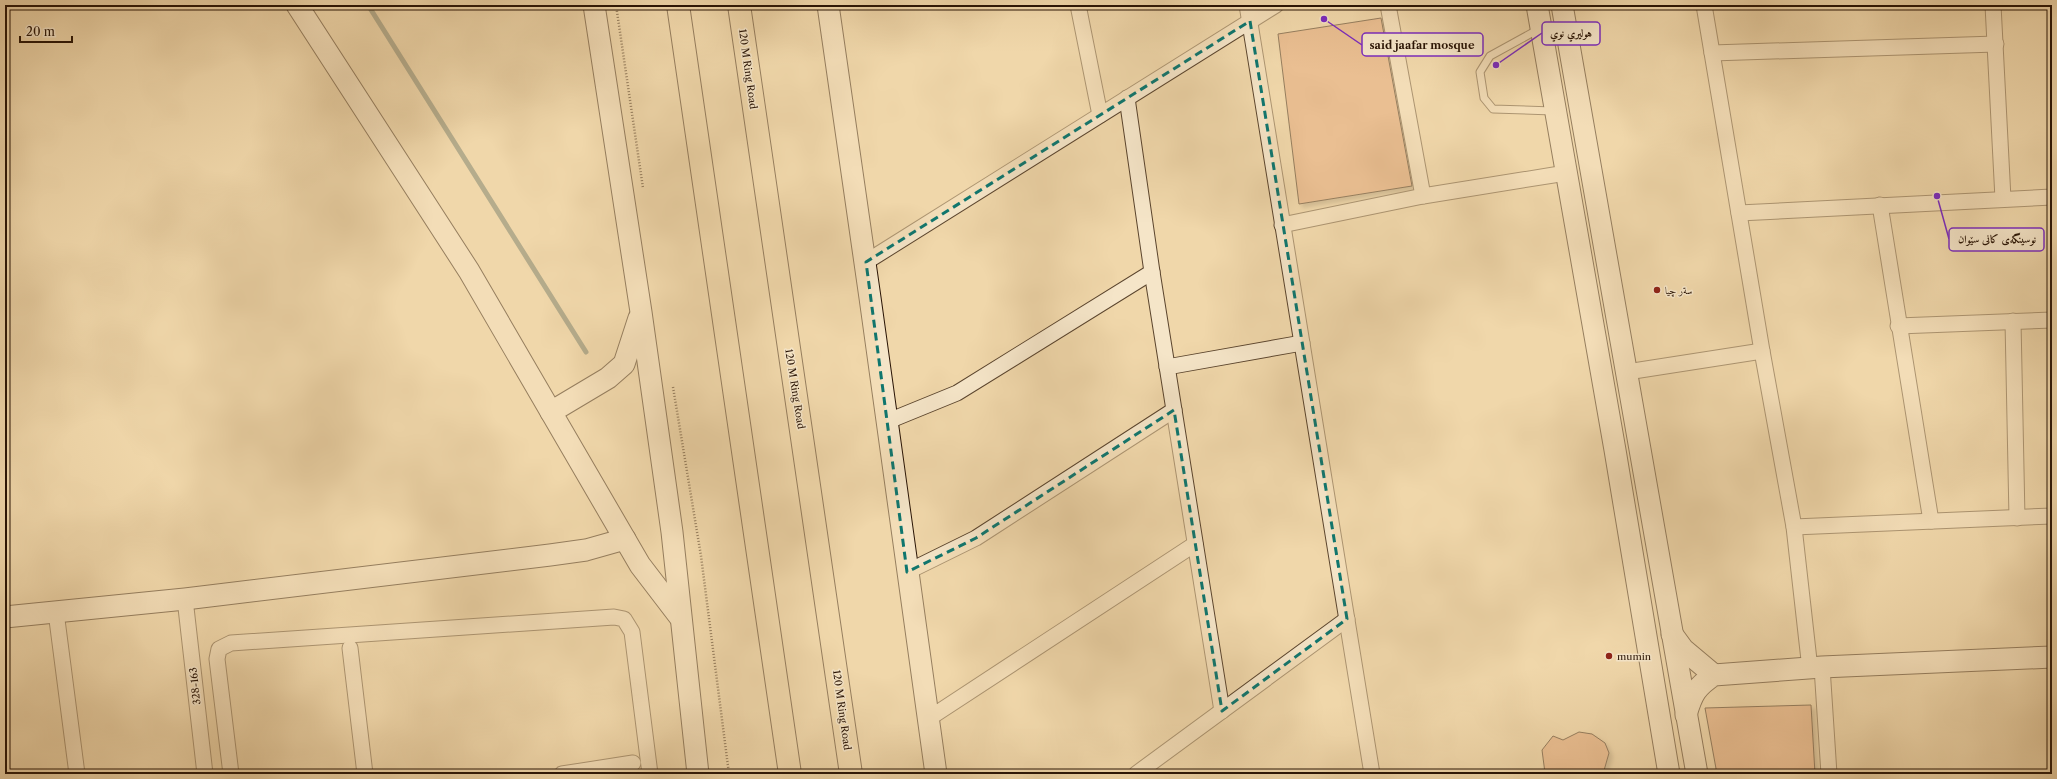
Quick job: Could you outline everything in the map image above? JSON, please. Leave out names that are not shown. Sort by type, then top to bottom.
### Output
[{"type":"highway","points":[[678,5],[790,774]]},
{"type":"highway","name":"120 M Ring Road","points":[[739,5],[851,774]]},
{"type":"street","points":[[297,5],[469,271],[640,565],[680,617]]},
{"type":"street","points":[[594,5],[641,312],[672,532],[698,774]]},
{"type":"street","points":[[828,5],[866,262],[886,422],[936,774]]},
{"type":"street","points":[[1078,5],[1100,115]]},
{"type":"street","points":[[1248,5],[1256,68],[1347,619],[1369,772]]},
{"type":"street","points":[[866,262],[1276,5]]},
{"type":"street","points":[[1388,5],[1423,196]]},
{"type":"street","points":[[1537,5],[1615,450],[1669,774]]},
{"type":"street","points":[[1562,5],[1641,445],[1697,774]]},
{"type":"street","points":[[1704,5],[1762,351],[1794,527],[1816,668],[1829,774]]},
{"type":"street","points":[[1993,5],[2003,199]]},
{"type":"street","points":[[1712,53],[1996,44]]},
{"type":"street","points":[[1127,98],[1152,272],[1222,711]]},
{"type":"street","points":[[1282,225],[1423,196],[1566,173]]},
{"type":"street","points":[[1739,213],[2052,197]]},
{"type":"street","points":[[1880,205],[1898,326],[1931,521]]},
{"type":"street","points":[[886,422],[957,393],[1152,272]]},
{"type":"street","points":[[551,412],[608,378],[624,364],[641,312]]},
{"type":"street","points":[[1898,326],[2052,320]]},
{"type":"street","points":[[2013,321],[2017,518]]},
{"type":"street","points":[[1167,367],[1302,343]]},
{"type":"street","points":[[1627,372],[1762,351]]},
{"type":"street","points":[[907,572],[976,538],[1174,410]]},
{"type":"street","points":[[1615,450],[1641,445]]},
{"type":"street","points":[[1794,527],[2052,516]]},
{"type":"street","points":[[5,617],[185,599],[571,552],[607,545],[624,539]]},
{"type":"street","points":[[928,719],[1195,544]]},
{"type":"street","name":"328-163","points":[[185,599],[205,774]]},
{"type":"street","points":[[56,612],[77,774]]},
{"type":"street","points":[[231,774],[216,659],[219,649],[231,643],[614,617],[624,619],[632,632],[650,774]]},
{"type":"street","points":[[1136,774],[1347,619]]},
{"type":"street","points":[[1672,633],[1683,649],[1714,676]]},
{"type":"street","points":[[350,648],[365,774]]},
{"type":"street","points":[[1686,716],[1693,693],[1702,683],[1714,676],[1816,668],[2052,657]]},
{"type":"street","points":[[194,681],[219,678]]},
{"type":"street","points":[[562,774],[633,763]]},
{"type":"lane","points":[[1541,28],[1490,56],[1480,72],[1484,98],[1492,109],[1555,111]]},
{"type":"path","points":[[616,5],[644,194]]},
{"type":"path","points":[[672,384],[701,556],[729,774]]},
{"type":"highlighted area","points":[[1250,21],[1347,619],[1222,711],[1174,410],[976,538],[907,572],[866,262]]},
{"type":"building","points":[[1381,18],[1412,186],[1299,204],[1278,34]]},
{"type":"building","points":[[1811,705],[1815,774],[1717,774],[1705,708]]},
{"type":"building","points":[[1579,732],[1592,734],[1605,743],[1609,753],[1603,774],[1545,773],[1542,750],[1553,736],[1563,740]]},
{"type":"waterway","points":[[368,5],[586,352]]},
{"type":"place","name":"said jaafar mosque","points":[[1324,19]]},
{"type":"place","name":"هوليري نوي","points":[[1496,65]]},
{"type":"place","name":"نوسینگەی کانی سێوان","points":[[1937,196]]},
{"type":"place","name":"سةر چيا","points":[[1657,290]]},
{"type":"place","name":"mumin","points":[[1609,656]]}]
